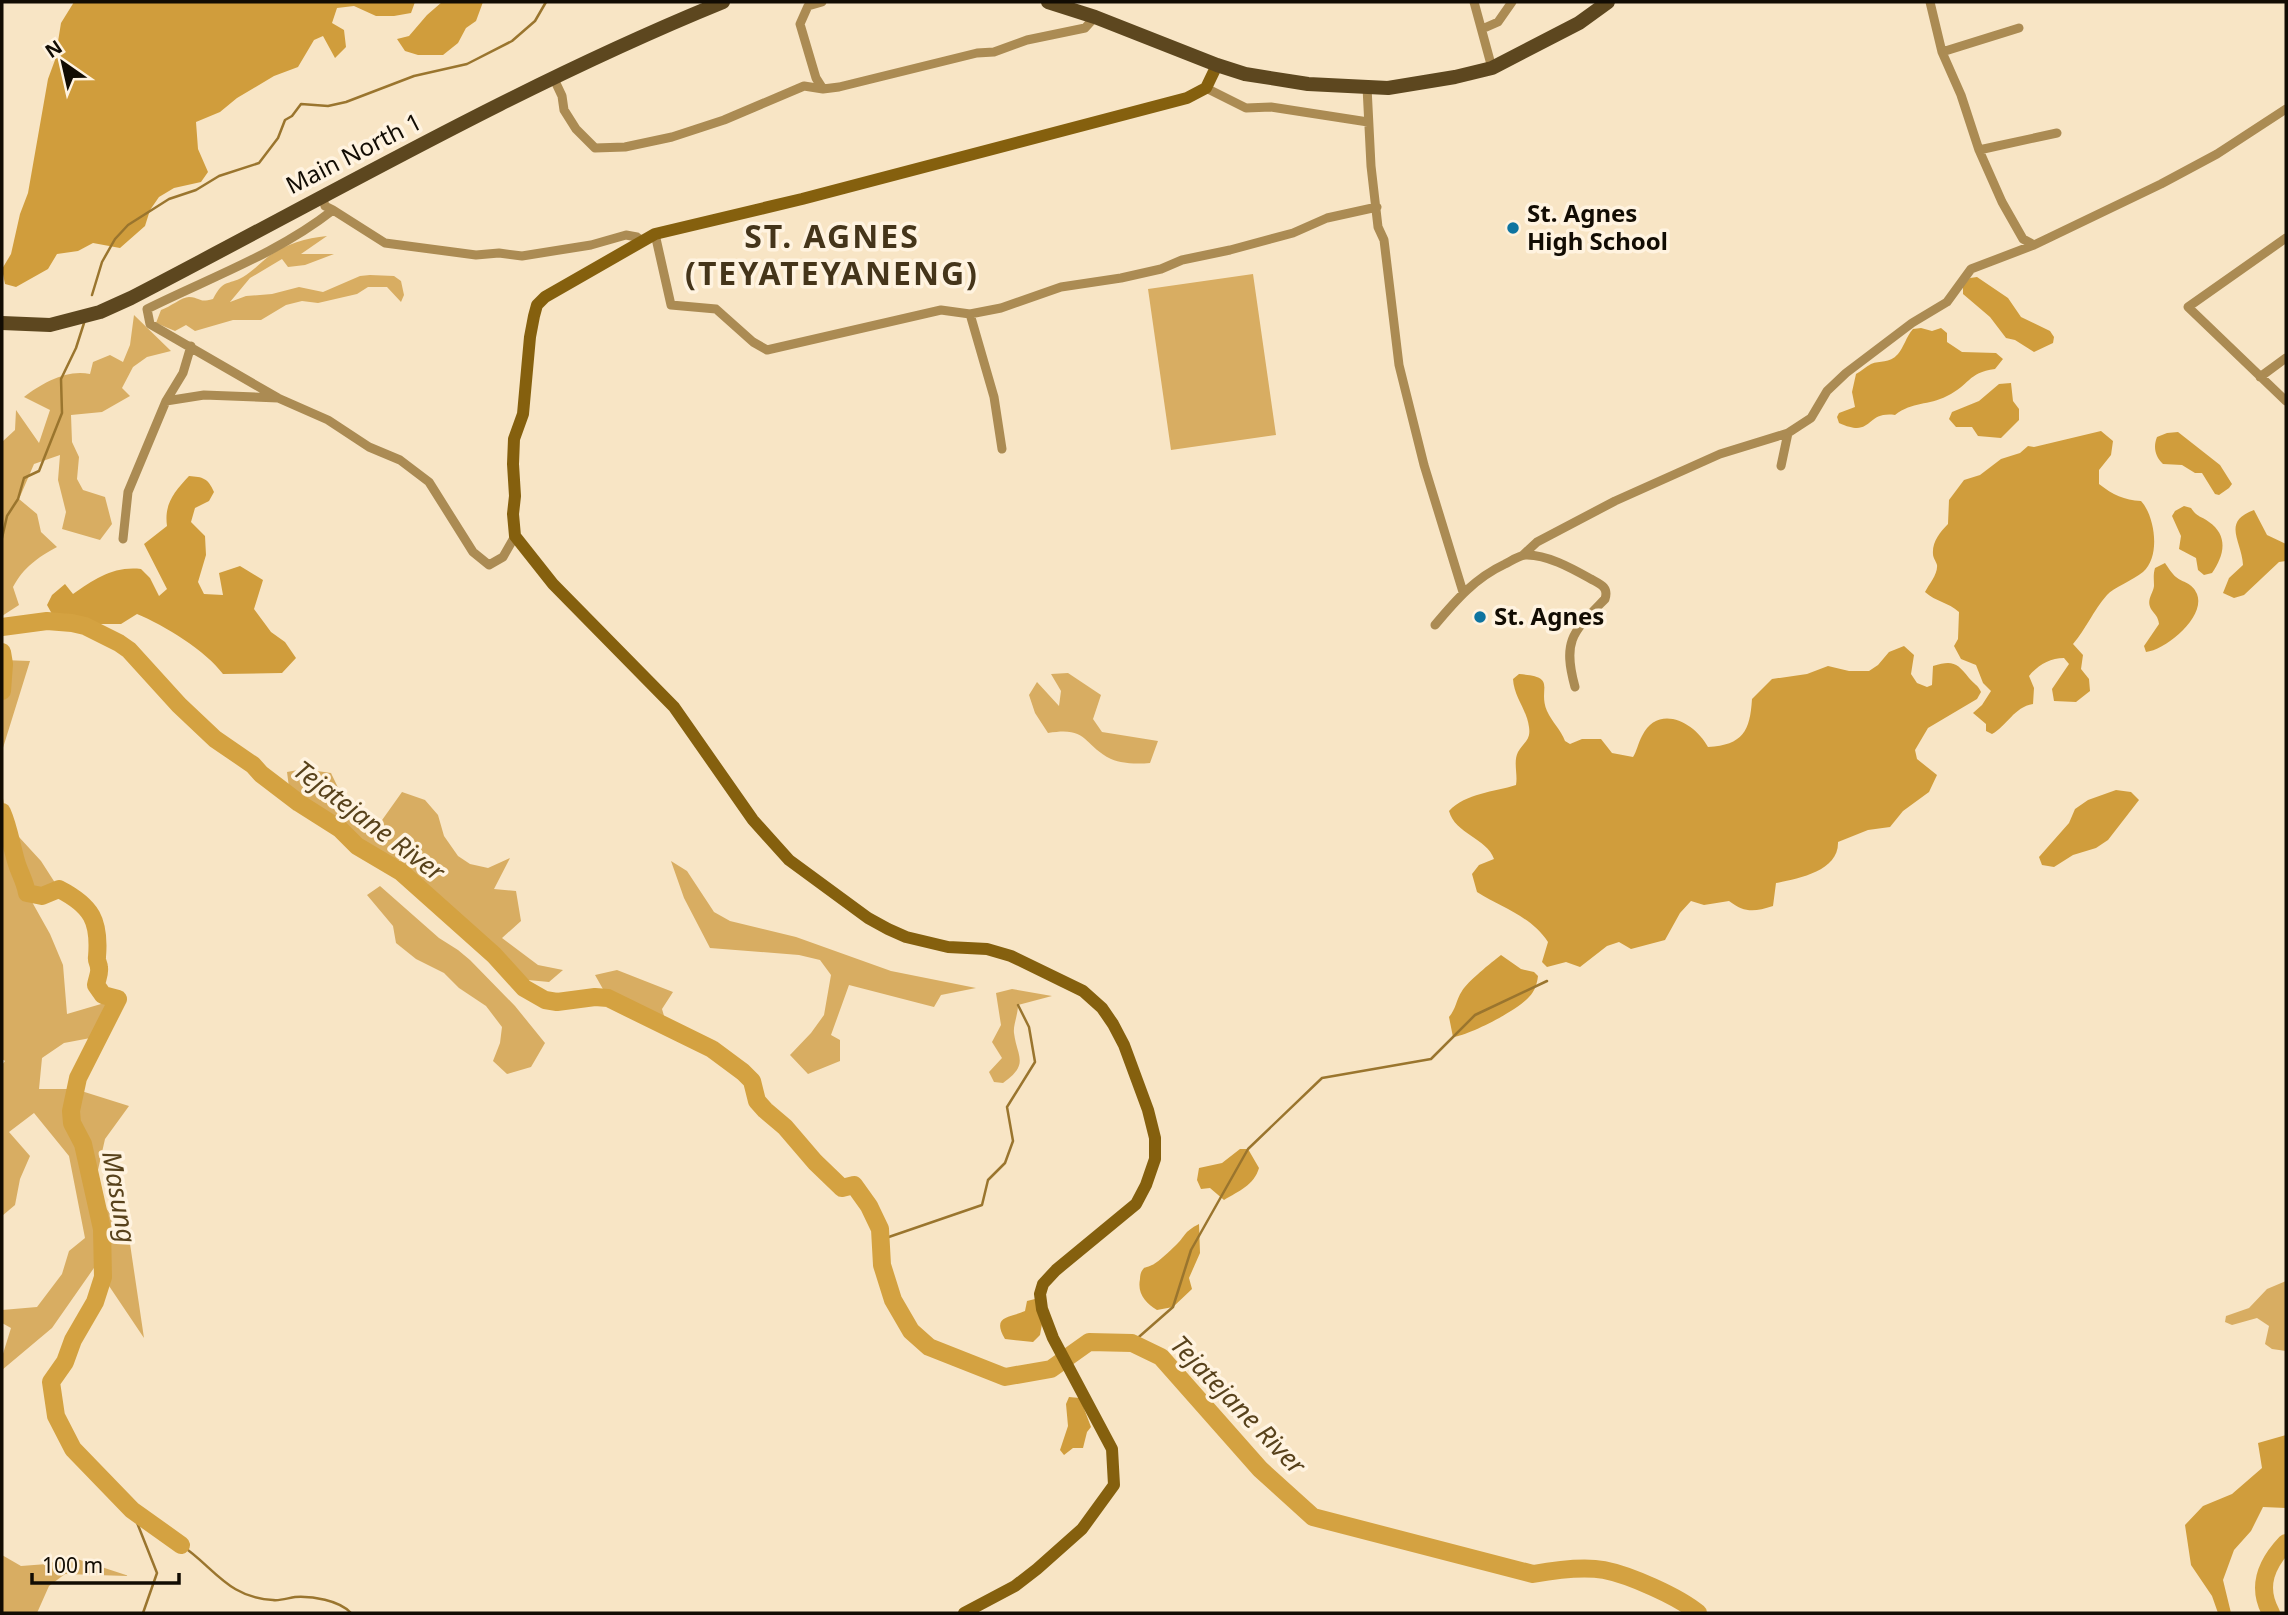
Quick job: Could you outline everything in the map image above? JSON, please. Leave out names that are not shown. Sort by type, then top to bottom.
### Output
[{"type":"main road","name":"Main North 1","points":[[2,324],[50,325],[100,312],[179,273],[321,195],[554,79],[656,30],[723,2]]},
{"type":"main road","points":[[1048,2],[1245,74],[1308,84],[1388,88],[1492,68],[1579,23],[1608,2]]},
{"type":"street","points":[[822,2],[808,6],[800,24],[816,78],[822,89]]},
{"type":"street","points":[[1474,2],[1492,68]]},
{"type":"street","points":[[1482,29],[1499,22],[1512,2]]},
{"type":"street","points":[[1930,2],[1942,52],[1961,95],[1979,150],[2002,202],[2023,239],[2034,245]]},
{"type":"street","points":[[554,79],[562,96],[564,110],[576,129],[595,148],[625,147],[672,137],[724,120],[804,86],[822,89],[864,82],[881,75],[977,53],[994,52],[1027,40],[1085,28],[1095,17]]},
{"type":"street","points":[[1942,52],[2019,28]]},
{"type":"street","points":[[964,1613],[1015,1586],[1037,1569],[1082,1529],[1114,1485],[1112,1449],[1054,1338],[1040,1294],[1044,1284],[1056,1270],[1136,1204],[1155,1159],[1155,1138],[1148,1110],[1124,1045],[1102,1008],[1083,991],[1012,956],[987,949],[947,947],[906,937],[888,929],[868,918],[789,860],[753,820],[674,707],[553,584],[515,536],[514,439],[523,414],[530,337],[537,305],[545,297],[640,240],[655,234],[1187,98],[1206,88],[1217,65]]},
{"type":"street","points":[[1367,87],[1378,227],[1384,240],[1399,365],[1424,465],[1463,592]]},
{"type":"street","points":[[1206,88],[1246,108],[1271,107],[1368,122]]},
{"type":"street","points":[[1436,625],[1463,592],[1490,570],[1524,555],[1537,542],[1615,501],[1720,454],[1788,433],[1811,418],[1827,391],[1846,373],[1912,323],[1947,302],[1971,269],[2034,245],[2206,160],[2286,108]]},
{"type":"street","points":[[1979,150],[2057,133]]},
{"type":"street","points":[[321,195],[325,206],[385,243],[476,255],[499,253],[522,256],[626,235],[640,240]]},
{"type":"street","points":[[655,234],[671,305],[716,309],[753,342],[767,350],[931,311],[970,314],[1001,308],[1061,287],[1161,269],[1182,260],[1280,236],[1327,218],[1377,206]]},
{"type":"street","points":[[333,210],[307,231],[147,309],[150,324],[278,398],[328,420],[369,447],[400,460],[429,482],[473,552],[489,565],[503,557],[515,536]]},
{"type":"street","points":[[2285,241],[2188,307],[2286,401]]},
{"type":"street","points":[[970,314],[994,397],[1002,449]]},
{"type":"street","points":[[123,539],[128,492],[166,401],[183,373],[191,346]]},
{"type":"street","points":[[2260,377],[2286,358]]},
{"type":"street","points":[[166,401],[204,395],[278,398]]},
{"type":"street","points":[[1781,466],[1788,433]]},
{"type":"street","points":[[1524,555],[1547,559],[1573,569],[1606,589],[1605,598],[1581,624],[1569,644],[1569,666],[1575,687]]},
{"type":"shaded area","points":[[74,2],[415,2],[411,13],[394,16],[376,16],[354,6],[337,8],[332,23],[344,30],[346,47],[335,58],[323,36],[314,40],[298,67],[274,76],[237,98],[220,112],[196,122],[198,149],[208,172],[201,182],[174,188],[159,197],[150,210],[145,226],[120,248],[93,243],[78,251],[57,254],[48,269],[16,287],[5,284],[2,269],[11,254],[28,193],[61,23]]},
{"type":"shaded area","points":[[442,2],[483,2],[476,21],[466,28],[458,43],[443,55],[418,55],[405,51],[397,39],[409,36]]},
{"type":"shaded area","points":[[327,236],[301,254],[334,254],[305,265],[288,267],[282,259],[250,278],[230,302],[246,296],[272,294],[299,287],[323,292],[360,276],[370,275],[394,276],[401,281],[404,295],[401,302],[387,287],[368,287],[357,294],[318,303],[302,301],[286,305],[261,320],[233,320],[195,331],[186,325],[175,331],[156,323],[161,310],[179,300],[189,297],[213,299],[223,285],[243,277],[282,248],[311,238]]},
{"type":"shaded area","points":[[1253,274],[1276,435],[1171,450],[1148,289]]},
{"type":"shaded area","points":[[1977,277],[2008,298],[2021,317],[2050,331],[2054,337],[2053,343],[2034,352],[2015,340],[2006,338],[1990,317],[1963,294],[1963,284],[1970,278]]},
{"type":"shaded area","points":[[134,315],[171,351],[147,357],[133,367],[122,388],[130,396],[102,412],[71,415],[72,442],[79,457],[77,479],[83,490],[105,497],[112,524],[100,540],[62,529],[66,512],[58,480],[60,455],[34,464],[19,499],[37,514],[41,532],[57,547],[26,568],[13,587],[19,605],[2,616],[2,442],[15,430],[16,410],[39,443],[50,410],[24,397],[55,378],[90,374],[93,362],[110,355],[123,362],[130,345]]},
{"type":"shaded area","points":[[1941,328],[1947,333],[1947,342],[1962,352],[1996,353],[2003,359],[1995,369],[1979,373],[1955,392],[1940,399],[1908,408],[1895,415],[1878,417],[1858,428],[1839,423],[1839,413],[1855,407],[1852,392],[1856,374],[1871,364],[1895,357],[1913,329],[1932,331]]},
{"type":"shaded area","points":[[2011,383],[2013,401],[2019,409],[2019,420],[2001,438],[1978,436],[1972,427],[1956,427],[1949,419],[1952,412],[1979,401],[1999,384]]},
{"type":"shaded area","points":[[2101,431],[2113,441],[2111,455],[2099,470],[2099,484],[2119,496],[2141,501],[2153,526],[2152,557],[2143,572],[2107,595],[2073,644],[2083,655],[2081,669],[2089,679],[2090,691],[2076,702],[2054,701],[2052,689],[2069,664],[2064,658],[2049,661],[2040,665],[2029,676],[2034,688],[2033,704],[2021,709],[1992,734],[1986,731],[1986,724],[1973,713],[1991,691],[1983,683],[1976,665],[1961,659],[1954,646],[1958,639],[1959,612],[1925,592],[1936,572],[1933,550],[1937,538],[1948,524],[1949,500],[1964,480],[1980,475],[2001,459],[2020,453],[2028,446],[2034,447]]},
{"type":"shaded area","points":[[2178,432],[2220,465],[2232,484],[2229,488],[2219,495],[2215,494],[2202,473],[2195,473],[2182,465],[2163,464],[2156,451],[2157,437]]},
{"type":"shaded area","points":[[189,476],[204,479],[214,492],[209,501],[195,508],[191,522],[205,536],[206,555],[198,582],[204,594],[223,595],[219,573],[240,566],[263,580],[254,609],[296,658],[282,673],[223,674],[184,639],[137,614],[121,624],[75,624],[52,614],[47,605],[52,595],[65,584],[73,594],[97,579],[122,570],[141,569],[150,578],[159,596],[167,589],[144,544],[167,526],[167,511],[171,499]]},
{"type":"shaded area","points":[[2184,506],[2191,508],[2220,533],[2222,553],[2212,573],[2204,575],[2198,570],[2196,558],[2179,549],[2181,536],[2172,516]]},
{"type":"shaded area","points":[[2254,510],[2267,535],[2286,544],[2286,561],[2279,562],[2244,595],[2234,598],[2223,593],[2229,578],[2243,565],[2236,526],[2238,520]]},
{"type":"shaded area","points":[[2165,563],[2175,576],[2193,587],[2198,603],[2196,612],[2182,631],[2164,645],[2146,652],[2144,646],[2159,624],[2149,603],[2154,586],[2154,570]]},
{"type":"shaded area","points":[[1904,646],[1914,655],[1911,674],[1917,683],[1927,687],[1932,685],[1933,666],[1950,663],[1961,669],[1981,692],[1977,699],[1928,728],[1915,750],[1917,759],[1937,775],[1929,792],[1903,811],[1890,827],[1868,830],[1838,842],[1837,852],[1825,867],[1806,876],[1776,883],[1773,906],[1750,910],[1740,908],[1729,901],[1704,905],[1691,901],[1680,913],[1665,940],[1631,949],[1619,942],[1607,946],[1580,967],[1566,962],[1547,967],[1542,962],[1548,942],[1541,933],[1525,919],[1477,892],[1472,874],[1479,865],[1494,859],[1485,846],[1452,819],[1449,811],[1464,800],[1516,785],[1517,756],[1528,738],[1529,731],[1526,715],[1514,686],[1513,679],[1519,674],[1543,681],[1547,711],[1565,741],[1570,744],[1582,739],[1601,739],[1612,753],[1633,757],[1642,736],[1657,720],[1666,718],[1686,724],[1708,747],[1720,746],[1742,734],[1749,720],[1752,699],[1772,679],[1807,674],[1828,666],[1849,671],[1869,671],[1889,652]]},
{"type":"shaded area","points":[[2,660],[30,661],[2,751]]},
{"type":"shaded area","points":[[1068,673],[1101,695],[1093,719],[1102,732],[1158,741],[1150,763],[1116,761],[1078,734],[1061,731],[1048,733],[1035,713],[1029,695],[1037,682],[1059,706],[1061,691],[1051,674]]},
{"type":"shaded area","points":[[303,769],[331,773],[354,821],[375,830],[402,792],[425,800],[438,815],[444,836],[458,856],[470,864],[488,868],[510,858],[494,889],[516,891],[521,921],[502,938],[538,965],[563,970],[549,982],[528,980],[406,877],[400,860],[376,858],[290,795],[287,772]]},
{"type":"shaded area","points":[[2116,790],[2131,792],[2139,800],[2108,840],[2096,848],[2073,855],[2054,867],[2042,865],[2039,857],[2069,823],[2075,809],[2088,800]]},
{"type":"shaded area","points":[[2,793],[8,825],[41,861],[59,889],[27,893],[50,934],[63,965],[67,1014],[118,999],[101,1036],[64,1043],[42,1058],[39,1089],[75,1089],[129,1106],[105,1139],[93,1192],[129,1237],[144,1338],[103,1277],[103,1255],[52,1328],[2,1370],[2,1357],[11,1328],[2,1323],[2,1310],[37,1307],[62,1274],[69,1251],[85,1238],[69,1156],[34,1113],[9,1132],[30,1156],[20,1179],[15,1205],[2,1216],[2,1065],[5,1061],[2,1059]]},
{"type":"shaded area","points":[[671,861],[687,871],[714,912],[730,921],[796,937],[891,971],[976,988],[941,995],[934,1007],[849,985],[831,1035],[840,1040],[840,1061],[808,1074],[790,1055],[824,1015],[831,975],[820,960],[799,955],[710,948],[684,898]]},
{"type":"shaded area","points":[[380,886],[439,938],[470,960],[515,1006],[545,1043],[531,1067],[507,1074],[493,1061],[500,1043],[502,1027],[486,1006],[459,988],[444,973],[416,959],[396,943],[393,926],[367,895]]},
{"type":"shaded area","points":[[1501,955],[1521,969],[1534,972],[1538,976],[1533,992],[1505,1015],[1453,1037],[1449,1017],[1460,994]]},
{"type":"shaded area","points":[[617,970],[673,992],[662,1009],[667,1026],[608,998],[595,975]]},
{"type":"shaded area","points":[[1012,989],[1052,996],[1018,1005],[1014,1030],[1019,1065],[1017,1071],[1003,1083],[994,1082],[989,1072],[1002,1058],[992,1042],[1001,1025],[996,993]]},
{"type":"shaded area","points":[[1240,1149],[1248,1149],[1259,1168],[1250,1183],[1224,1200],[1210,1188],[1201,1189],[1197,1180],[1199,1168],[1222,1163]]},
{"type":"shaded area","points":[[1199,1224],[1200,1253],[1189,1278],[1192,1289],[1173,1307],[1157,1310],[1141,1294],[1141,1272]]},
{"type":"shaded area","points":[[2286,1281],[2286,1351],[2272,1349],[2265,1344],[2269,1326],[2257,1318],[2232,1325],[2225,1322],[2226,1316],[2249,1308],[2267,1289]]},
{"type":"shaded area","points":[[1035,1299],[1042,1324],[1040,1335],[1033,1342],[1005,1339],[1001,1331],[1001,1321],[1025,1311],[1027,1301]]},
{"type":"shaded area","points":[[1069,1397],[1080,1398],[1091,1427],[1083,1448],[1073,1448],[1064,1455],[1060,1450],[1068,1426],[1066,1404]]},
{"type":"shaded area","points":[[2286,1435],[2286,1508],[2263,1507],[2251,1531],[2234,1550],[2223,1580],[2231,1613],[2218,1613],[2212,1596],[2191,1565],[2185,1525],[2203,1506],[2232,1494],[2262,1468],[2258,1443]]},
{"type":"shaded area","points":[[2,1555],[21,1566],[47,1564],[71,1557],[129,1576],[65,1574],[49,1586],[37,1613],[2,1613]]},
{"type":"waterway","points":[[92,295],[102,262],[115,239],[128,225],[169,199],[196,190],[219,176],[259,163],[278,138],[285,120],[292,116],[301,104],[328,106],[346,102],[414,76],[467,64],[512,41],[535,21],[546,2]]},
{"type":"waterway","points":[[2,538],[7,516],[18,499],[24,478],[39,471],[62,413],[61,379],[84,323]]},
{"type":"waterway","name":"Tejatejane River","points":[[2,627],[47,621],[72,623],[85,626],[119,643],[129,650],[179,705],[215,739],[253,765],[299,803],[340,829],[357,846],[401,872],[494,955],[524,988],[545,1000],[557,1002],[608,998],[712,1049],[743,1072],[752,1081],[757,1101],[765,1110],[785,1127],[842,1188],[854,1185],[869,1206],[880,1229],[882,1265],[893,1300],[911,1331],[929,1347],[1005,1377],[1051,1369],[1089,1342],[1132,1343],[1161,1357],[1260,1469],[1313,1517],[1533,1574],[1578,1568],[1615,1573],[1667,1594],[1698,1613]]},
{"type":"waterway","name":"Masung","points":[[2,652],[2,691]]},
{"type":"waterway","name":"Masung","points":[[2,812],[27,893],[42,896],[59,889],[79,902],[92,916],[98,944],[99,970],[96,985],[103,995],[118,999],[78,1078],[71,1111],[72,1123],[83,1144],[102,1229],[103,1277],[95,1302],[73,1340],[65,1362],[51,1382],[56,1416],[73,1449],[132,1510],[181,1545]]},
{"type":"waterway","points":[[1132,1343],[1173,1307],[1191,1250],[1248,1149],[1322,1078],[1431,1059],[1475,1015],[1547,981]]},
{"type":"waterway","points":[[880,1240],[982,1205],[988,1180],[1005,1163],[1013,1141],[1007,1107],[1035,1062],[1029,1027],[1018,1005]]},
{"type":"waterway","points":[[132,1510],[157,1573],[143,1613]]},
{"type":"waterway","name":"Tejatejane River","points":[[2271,1613],[2264,1593],[2264,1584],[2269,1567],[2286,1543]]},
{"type":"waterway","name":"Masung","points":[[181,1545],[222,1580],[244,1594],[276,1600],[317,1598],[340,1605],[351,1613]]},
{"type":"place","name":"St. Agnes High School","points":[[1513,228]]},
{"type":"place","name":"St. Agnes","points":[[1480,617]]},
{"type":"district","name":"ST. AGNES (TEYATEYANENG)","points":[[832,256]]}]
